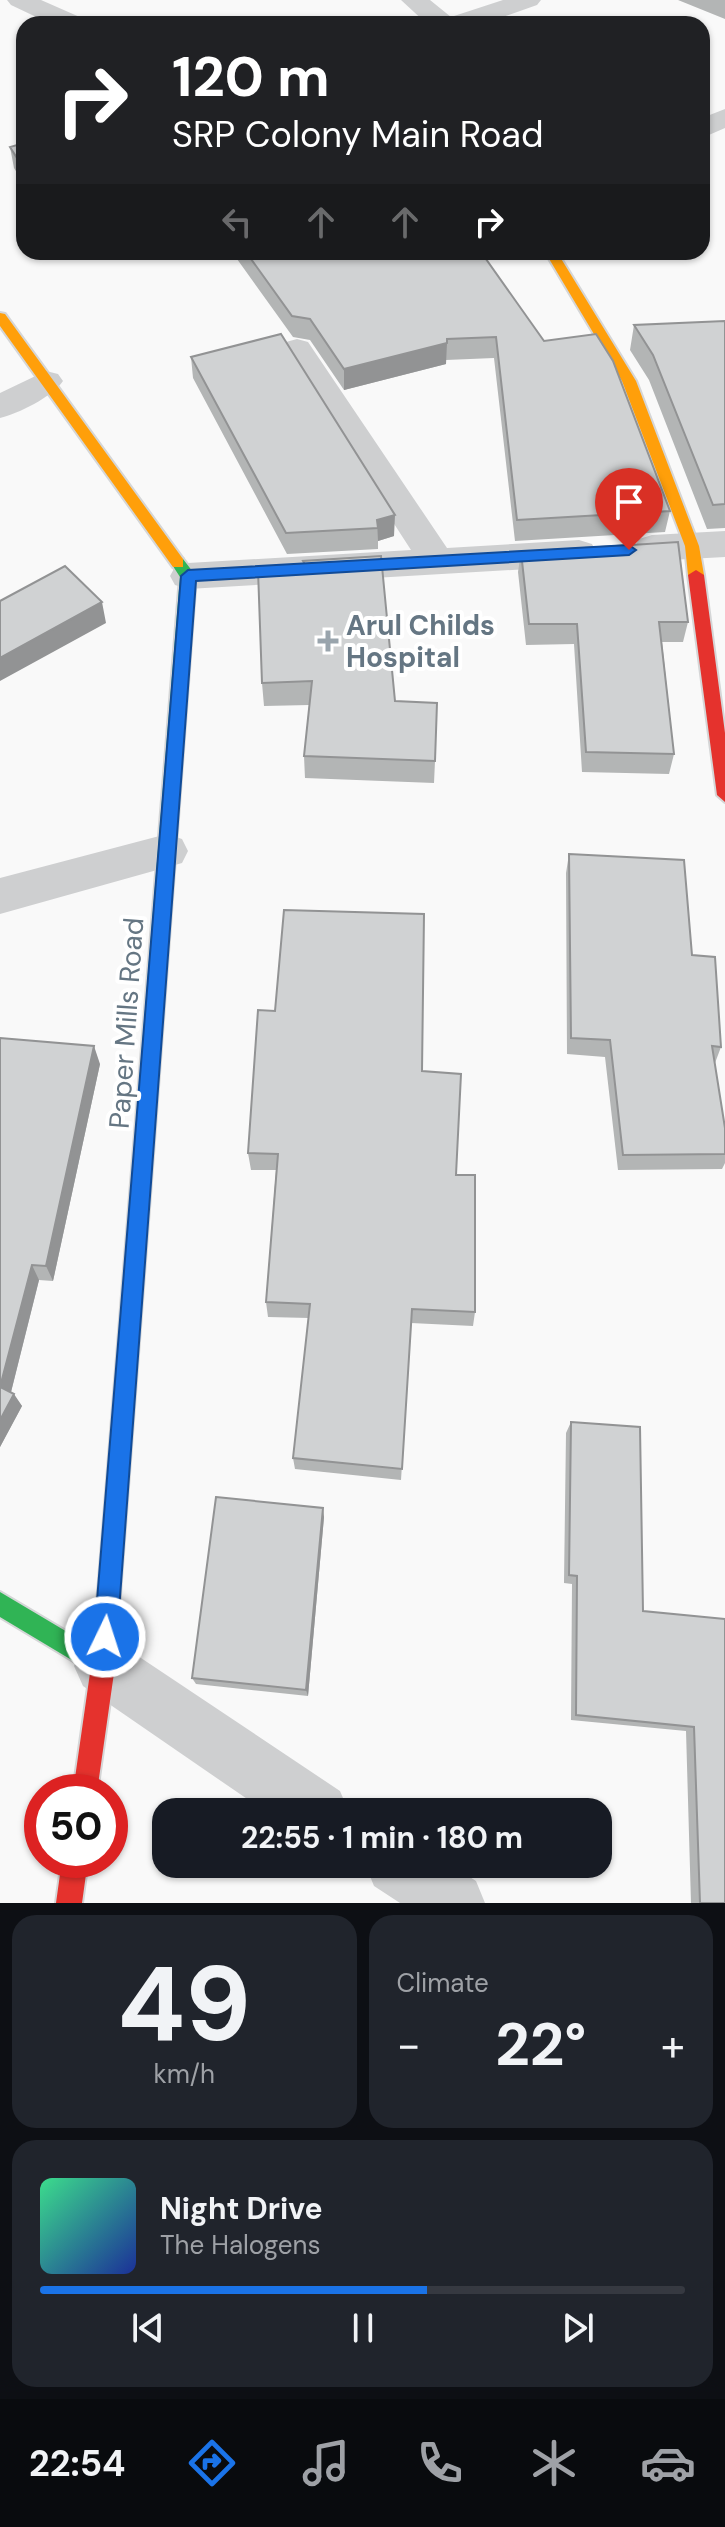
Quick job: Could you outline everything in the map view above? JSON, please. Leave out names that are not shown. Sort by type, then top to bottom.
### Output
[{"type":"main road","points":[[556,260],[629,381],[709,545],[725,795]]},
{"type":"main road","points":[[0,317],[188,576]]},
{"type":"main road","name":"Paper Mills Road","points":[[88,1774],[103,1666],[188,576]]},
{"type":"main road","points":[[0,1604],[103,1666]]},
{"type":"main road","points":[[69,1903],[72,1878]]},
{"type":"street","points":[[20,0],[55,16]]},
{"type":"street","points":[[414,0],[433,16]]},
{"type":"street","points":[[481,16],[528,0]]},
{"type":"street","points":[[297,349],[437,561]]},
{"type":"street","points":[[0,407],[46,381]]},
{"type":"street","points":[[188,576],[709,545]]},
{"type":"street","points":[[0,896],[167,851]]},
{"type":"street","points":[[103,1666],[298,1798]]},
{"type":"street","points":[[417,1878],[454,1903]]},
{"type":"building","points":[[252,260],[487,260],[544,341],[596,334],[613,361],[670,511],[517,520],[496,337],[447,339],[447,343],[344,369],[310,319],[292,316]]},
{"type":"building","points":[[725,321],[725,504],[713,505],[653,355],[634,325]]},
{"type":"building","points":[[281,334],[395,515],[377,520],[378,528],[286,533],[191,357]]},
{"type":"building","points":[[678,542],[688,622],[659,622],[674,754],[586,752],[577,624],[529,624],[521,552]]},
{"type":"building","points":[[381,556],[395,701],[437,703],[435,761],[304,756],[312,681],[262,683],[258,570],[307,568],[303,561]]},
{"type":"building","points":[[65,566],[102,602],[0,658],[0,601]]},
{"type":"building","points":[[569,854],[684,860],[692,955],[715,957],[721,1047],[712,1046],[725,1128],[725,1154],[623,1155],[610,1040],[571,1038]]},
{"type":"building","points":[[284,910],[424,914],[422,1071],[461,1074],[456,1175],[475,1175],[475,1312],[412,1309],[402,1469],[293,1458],[310,1304],[266,1302],[278,1154],[248,1153],[258,1010],[275,1011]]},
{"type":"building","points":[[0,1038],[94,1046],[46,1266],[32,1265],[0,1387]]},
{"type":"building","points":[[0,1387],[14,1394],[0,1420]]},
{"type":"building","points":[[571,1422],[640,1427],[643,1611],[725,1619],[725,1903],[700,1903],[694,1727],[576,1715],[577,1576],[569,1575]]},
{"type":"building","points":[[216,1497],[323,1508],[306,1690],[192,1678]]},
{"type":"traffic: fast","points":[[140,1195],[188,576],[178,563]]},
{"type":"traffic: fast","points":[[0,1604],[103,1666]]},
{"type":"traffic: slow","points":[[556,260],[629,381],[692,546],[696,575]]},
{"type":"traffic: slow","points":[[0,317],[178,563]]},
{"type":"traffic: slow","points":[[110,1580],[140,1195]]},
{"type":"traffic: jam","points":[[696,575],[725,795]]},
{"type":"traffic: jam","points":[[88,1774],[103,1666],[110,1580]]},
{"type":"traffic: jam","points":[[69,1903],[72,1878]]},
{"type":"place","name":"Arul Childs Hospital","points":[[328,641]]},
{"type":"route","points":[[105,1637],[188,576],[629,550]]}]
